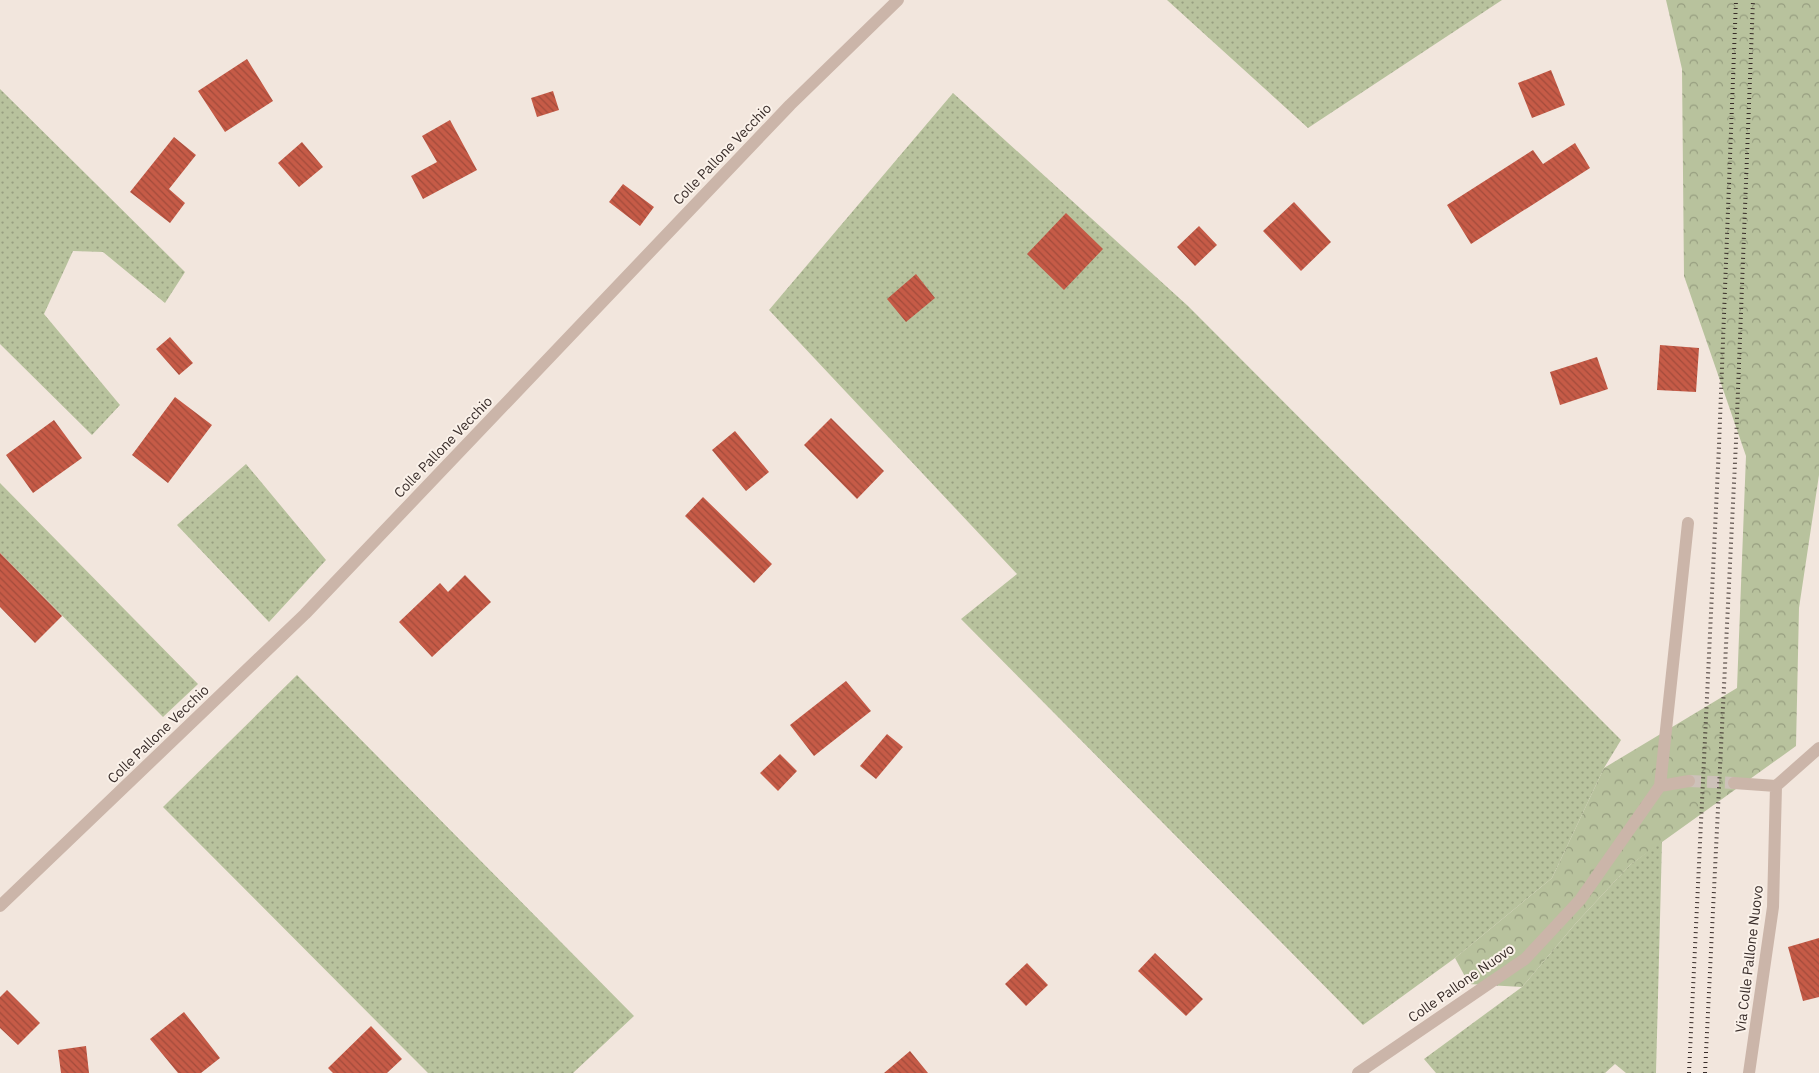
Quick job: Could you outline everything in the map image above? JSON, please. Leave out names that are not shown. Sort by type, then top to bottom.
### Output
[{"type":"street","name":"Colle Pallone Vecchio","points":[[0,906],[305,614],[790,105],[898,0]]},
{"type":"street","points":[[1688,523],[1660,786],[1689,780]]},
{"type":"street","points":[[1734,783],[1776,786],[1819,748]]},
{"type":"street","name":"Colle Pallone Nuovo","points":[[1358,1073],[1525,959],[1580,900],[1660,786]]},
{"type":"street","name":"Via Colle Pallone Nuovo","points":[[1749,1073],[1773,907],[1776,786]]},
{"type":"green space","points":[[1167,0],[1502,0],[1308,128]]},
{"type":"green space","points":[[1666,0],[1819,0],[1819,475],[1799,608],[1796,746],[1630,865],[1576,923],[1522,987],[1469,984],[1455,958],[1552,878],[1604,768],[1737,688],[1746,456],[1684,276],[1682,69]]},
{"type":"green space","points":[[0,89],[185,272],[165,303],[103,252],[73,251],[44,314],[120,405],[92,435],[0,344]]},
{"type":"green space","points":[[953,93],[1188,306],[1621,740],[1604,768],[1552,878],[1455,958],[1363,1025],[961,619],[1017,574],[769,310]]},
{"type":"green space","points":[[246,464],[326,560],[269,622],[177,525]]},
{"type":"green space","points":[[0,483],[198,684],[163,717],[0,553]]},
{"type":"green space","points":[[297,675],[634,1016],[573,1073],[428,1073],[163,807]]},
{"type":"green space","points":[[1662,841],[1656,1073],[1626,1073],[1615,1064],[1605,1073],[1436,1073],[1424,1059],[1522,987],[1576,923],[1630,865]]},
{"type":"building","points":[[247,59],[273,101],[225,132],[198,91]]},
{"type":"building","points":[[1551,70],[1565,105],[1532,118],[1518,83]]},
{"type":"building","points":[[553,91],[559,110],[537,117],[531,98]]},
{"type":"building","points":[[450,120],[477,170],[423,199],[411,176],[437,162],[422,136]]},
{"type":"building","points":[[174,137],[196,155],[169,189],[185,203],[170,223],[130,192]]},
{"type":"building","points":[[302,142],[323,167],[299,187],[278,163]]},
{"type":"building","points":[[1575,143],[1590,168],[1471,244],[1447,205],[1533,150],[1543,164]]},
{"type":"building","points":[[623,184],[654,207],[640,226],[609,202]]},
{"type":"building","points":[[1294,202],[1331,242],[1301,271],[1263,231]]},
{"type":"building","points":[[1066,213],[1103,249],[1064,290],[1027,254]]},
{"type":"building","points":[[1199,226],[1217,245],[1195,266],[1177,247]]},
{"type":"building","points":[[916,274],[935,298],[906,322],[887,299]]},
{"type":"building","points":[[170,337],[193,363],[179,375],[156,349]]},
{"type":"building","points":[[1660,345],[1699,348],[1696,392],[1657,390]]},
{"type":"building","points":[[1597,357],[1608,389],[1560,405],[1550,372]]},
{"type":"building","points":[[175,397],[212,425],[168,483],[132,455]]},
{"type":"building","points":[[831,418],[884,471],[857,499],[804,445]]},
{"type":"building","points":[[54,420],[82,458],[33,493],[6,455]]},
{"type":"building","points":[[735,431],[769,472],[746,491],[712,450]]},
{"type":"building","points":[[703,497],[772,564],[754,583],[685,516]]},
{"type":"building","points":[[0,553],[62,616],[35,643],[0,607]]},
{"type":"building","points":[[465,575],[491,602],[432,657],[399,622],[440,583],[448,592]]},
{"type":"building","points":[[846,681],[871,711],[814,756],[790,725]]},
{"type":"building","points":[[887,734],[903,747],[876,779],[860,766]]},
{"type":"building","points":[[780,754],[797,771],[778,791],[760,773]]},
{"type":"building","points":[[1819,938],[1819,997],[1803,1001],[1788,947]]},
{"type":"building","points":[[1155,953],[1203,999],[1186,1016],[1138,971]]},
{"type":"building","points":[[1027,963],[1048,985],[1026,1006],[1005,984]]},
{"type":"building","points":[[7,990],[40,1023],[18,1045],[0,1028],[0,997]]},
{"type":"building","points":[[184,1012],[220,1058],[201,1073],[178,1073],[150,1039]]},
{"type":"building","points":[[371,1026],[402,1059],[387,1073],[333,1073],[328,1068]]},
{"type":"building","points":[[86,1046],[89,1073],[61,1073],[58,1050]]},
{"type":"building","points":[[910,1051],[928,1073],[884,1073]]},
{"type":"tunnel","points":[[1689,781],[1734,783]]},
{"type":"railway","points":[[1689,1073],[1719,446],[1736,0]]},
{"type":"railway","points":[[1705,1073],[1736,442],[1753,0]]}]
